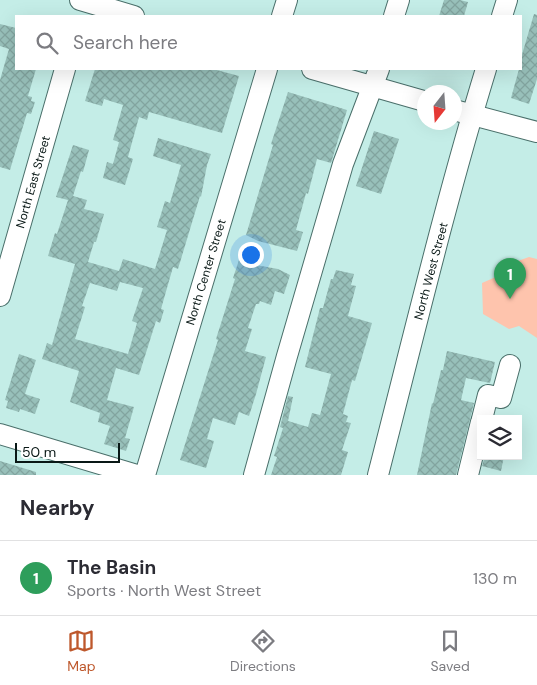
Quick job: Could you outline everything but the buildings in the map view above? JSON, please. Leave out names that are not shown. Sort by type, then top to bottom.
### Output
[{"type":"street","points":[[76,0],[77,15]]},
{"type":"street","points":[[80,0],[131,15]]},
{"type":"street","points":[[282,15],[287,0]]},
{"type":"street","points":[[394,15],[399,0]]},
{"type":"street","points":[[502,15],[507,0]]},
{"type":"street","name":"North East Street","points":[[0,296],[65,70]]},
{"type":"street","name":"North Center Street","points":[[145,475],[267,70]]},
{"type":"street","points":[[320,70],[375,77],[417,98]]},
{"type":"street","name":"North West Street","points":[[378,475],[463,112],[485,70]]},
{"type":"street","points":[[254,475],[343,164],[375,77]]},
{"type":"street","points":[[463,112],[537,132]]},
{"type":"street","points":[[483,415],[488,395],[501,398],[510,365]]},
{"type":"street","points":[[0,434],[137,475]]},
{"type":"street","points":[[468,475],[477,438]]},
{"type":"shaded area","points":[[529,257],[537,259],[537,338],[519,326],[509,329],[483,314],[482,283],[512,270],[515,262]]},
{"type":"place","name":"The Basin","points":[[510,299]]}]
